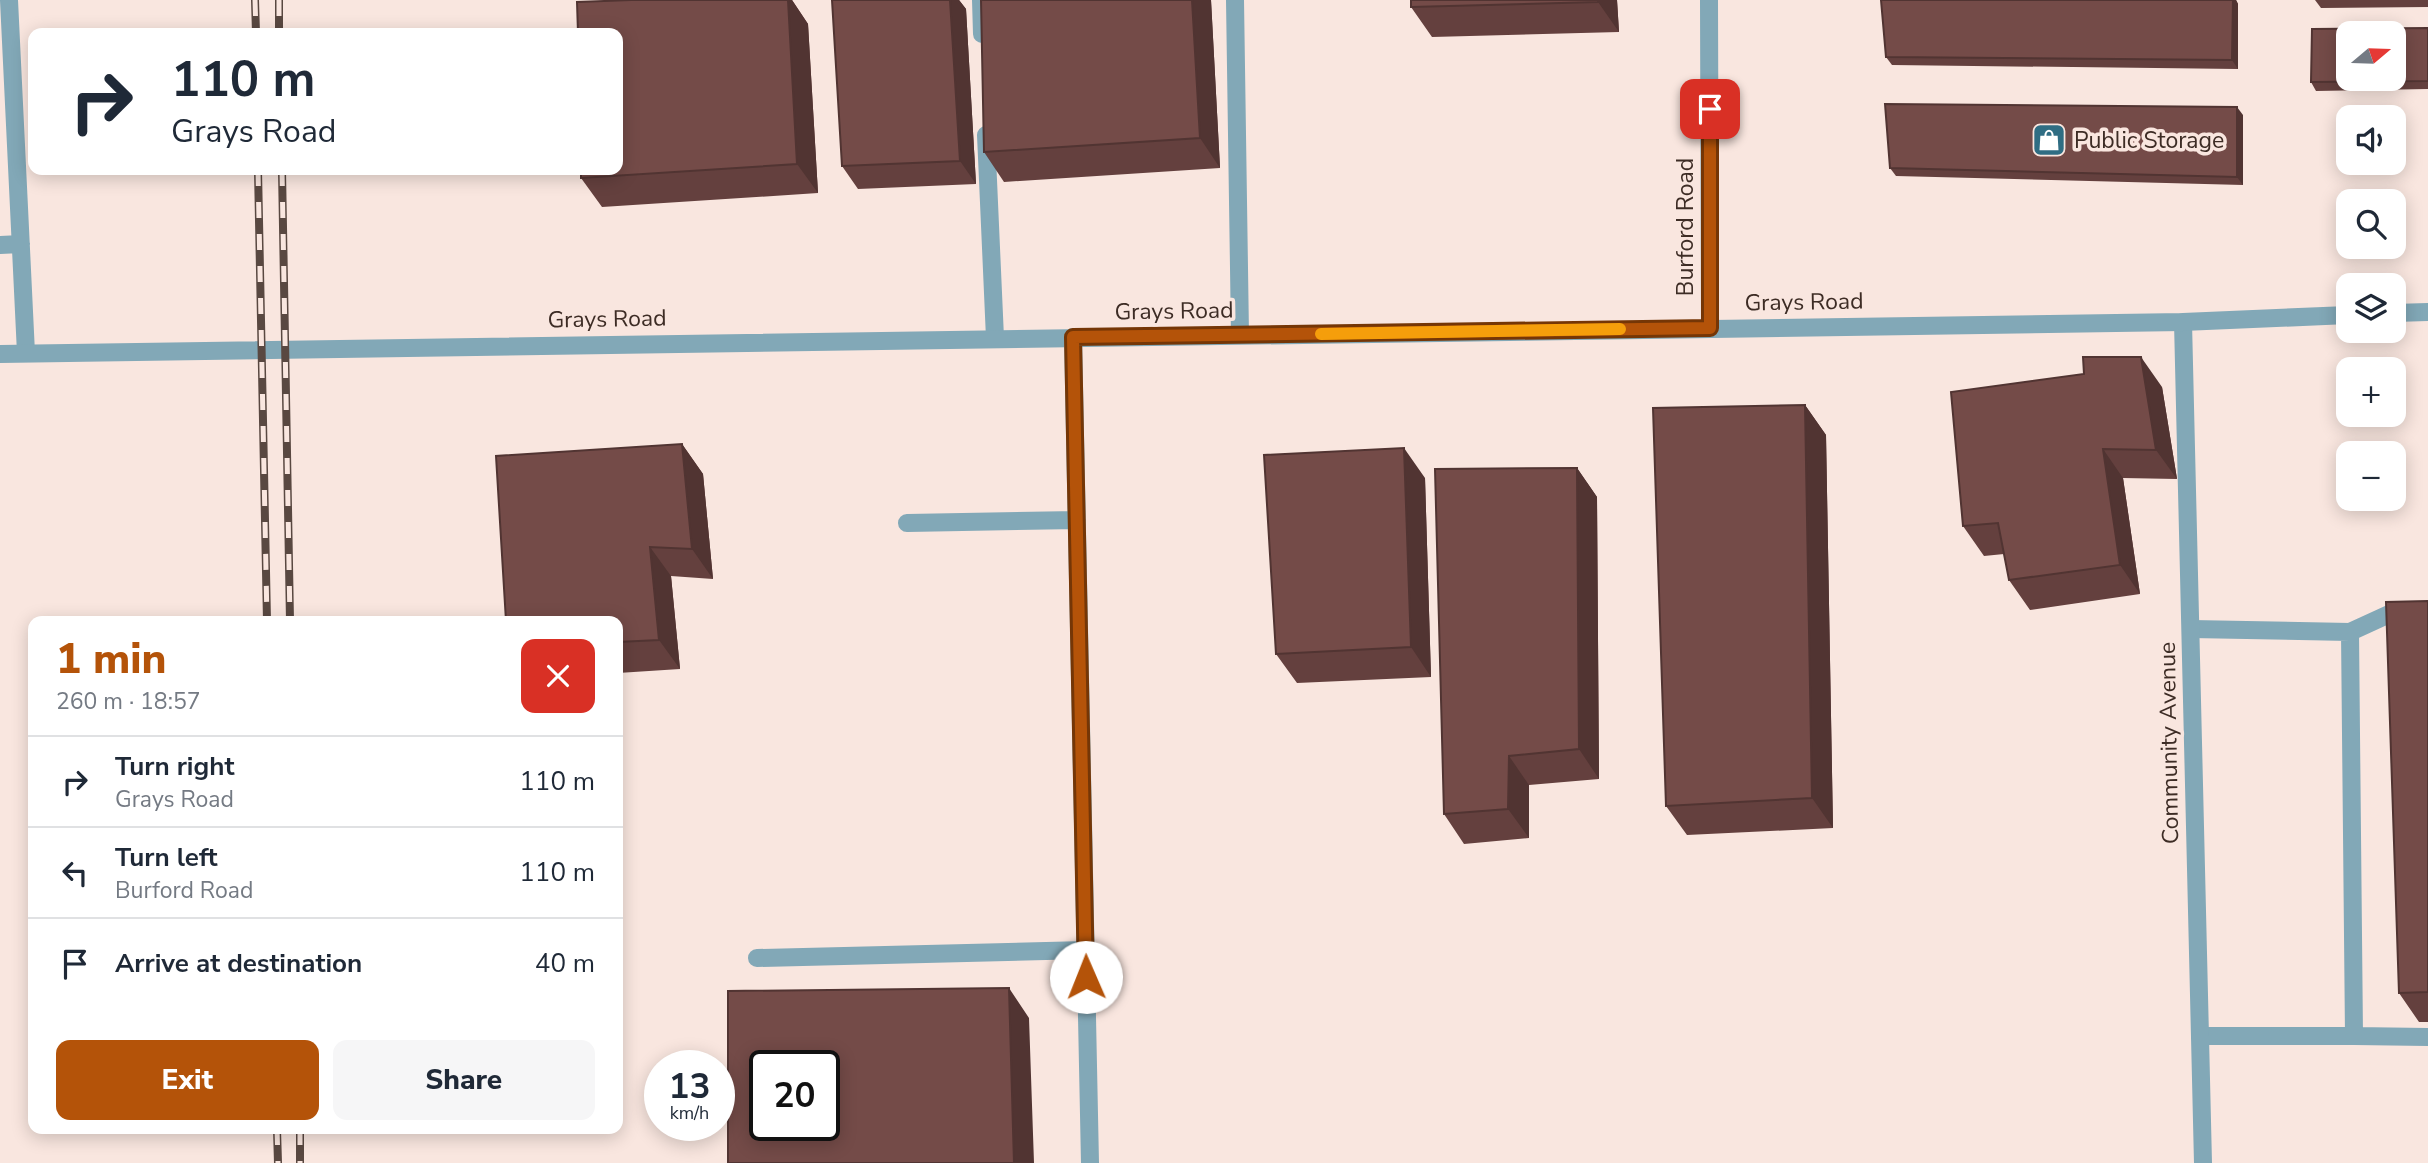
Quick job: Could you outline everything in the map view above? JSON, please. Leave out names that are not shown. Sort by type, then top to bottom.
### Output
[{"type":"street","points":[[9,0],[26,353]]},
{"type":"street","points":[[981,0],[983,54]]},
{"type":"street","points":[[1235,0],[1240,335]]},
{"type":"street","name":"Burford Road","points":[[1709,0],[1710,328]]},
{"type":"street","points":[[986,122],[995,338]]},
{"type":"street","points":[[0,244],[21,244]]},
{"type":"street","points":[[2406,313],[2428,312]]},
{"type":"street","name":"Grays Road","points":[[0,354],[2183,322],[2336,316]]},
{"type":"street","name":"Community Avenue","points":[[2183,322],[2203,1163]]},
{"type":"street","points":[[1073,337],[1090,1163]]},
{"type":"street","points":[[907,523],[1077,520]]},
{"type":"street","points":[[2191,629],[2350,632],[2398,610],[2428,610]]},
{"type":"street","points":[[2350,632],[2354,1036]]},
{"type":"street","points":[[757,958],[1086,950]]},
{"type":"street","points":[[2200,1036],[2428,1037]]},
{"type":"building","points":[[788,0],[797,164],[581,178],[581,175],[623,175],[623,28],[578,28],[577,2]]},
{"type":"building","points":[[832,0],[950,0],[960,161],[842,166]]},
{"type":"building","points":[[981,0],[1192,0],[1200,138],[984,152]]},
{"type":"building","points":[[1411,0],[1598,0],[1598,2],[1411,7]]},
{"type":"building","points":[[1881,0],[2233,0],[2232,60],[1886,57]]},
{"type":"building","points":[[2406,28],[2428,28],[2428,81],[2406,81]]},
{"type":"building","points":[[2312,29],[2336,29],[2336,82],[2311,82]]},
{"type":"building","points":[[1885,104],[2237,107],[2237,177],[1890,168]]},
{"type":"building","points":[[2083,357],[2141,357],[2156,450],[2103,449],[2120,565],[2009,580],[1998,523],[1963,526],[1951,392],[2084,374]]},
{"type":"building","points":[[1805,405],[1812,798],[1666,806],[1653,408]]},
{"type":"building","points":[[682,444],[692,549],[650,547],[659,640],[623,642],[623,616],[506,616],[496,456]]},
{"type":"building","points":[[1404,448],[1411,647],[1276,654],[1264,455]]},
{"type":"building","points":[[1577,468],[1579,749],[1509,756],[1508,809],[1444,814],[1435,469]]},
{"type":"building","points":[[2428,601],[2428,992],[2399,993],[2386,602]]},
{"type":"building","points":[[1009,988],[1014,1163],[728,1163],[728,1141],[735,1141],[735,1050],[728,1050],[728,991]]},
{"type":"railway","points":[[255,0],[256,28]]},
{"type":"railway","points":[[279,0],[279,28]]},
{"type":"railway","points":[[258,175],[267,616]]},
{"type":"railway","points":[[282,175],[290,616]]},
{"type":"railway","points":[[277,1134],[278,1163]]},
{"type":"railway","points":[[300,1134],[300,1163]]},
{"type":"slow traffic","points":[[1321,334],[1620,329]]},
{"type":"place","name":"Public Storage","points":[[2049,140]]},
{"type":"route","points":[[1086,977],[1073,337],[1710,328],[1710,109]]}]
